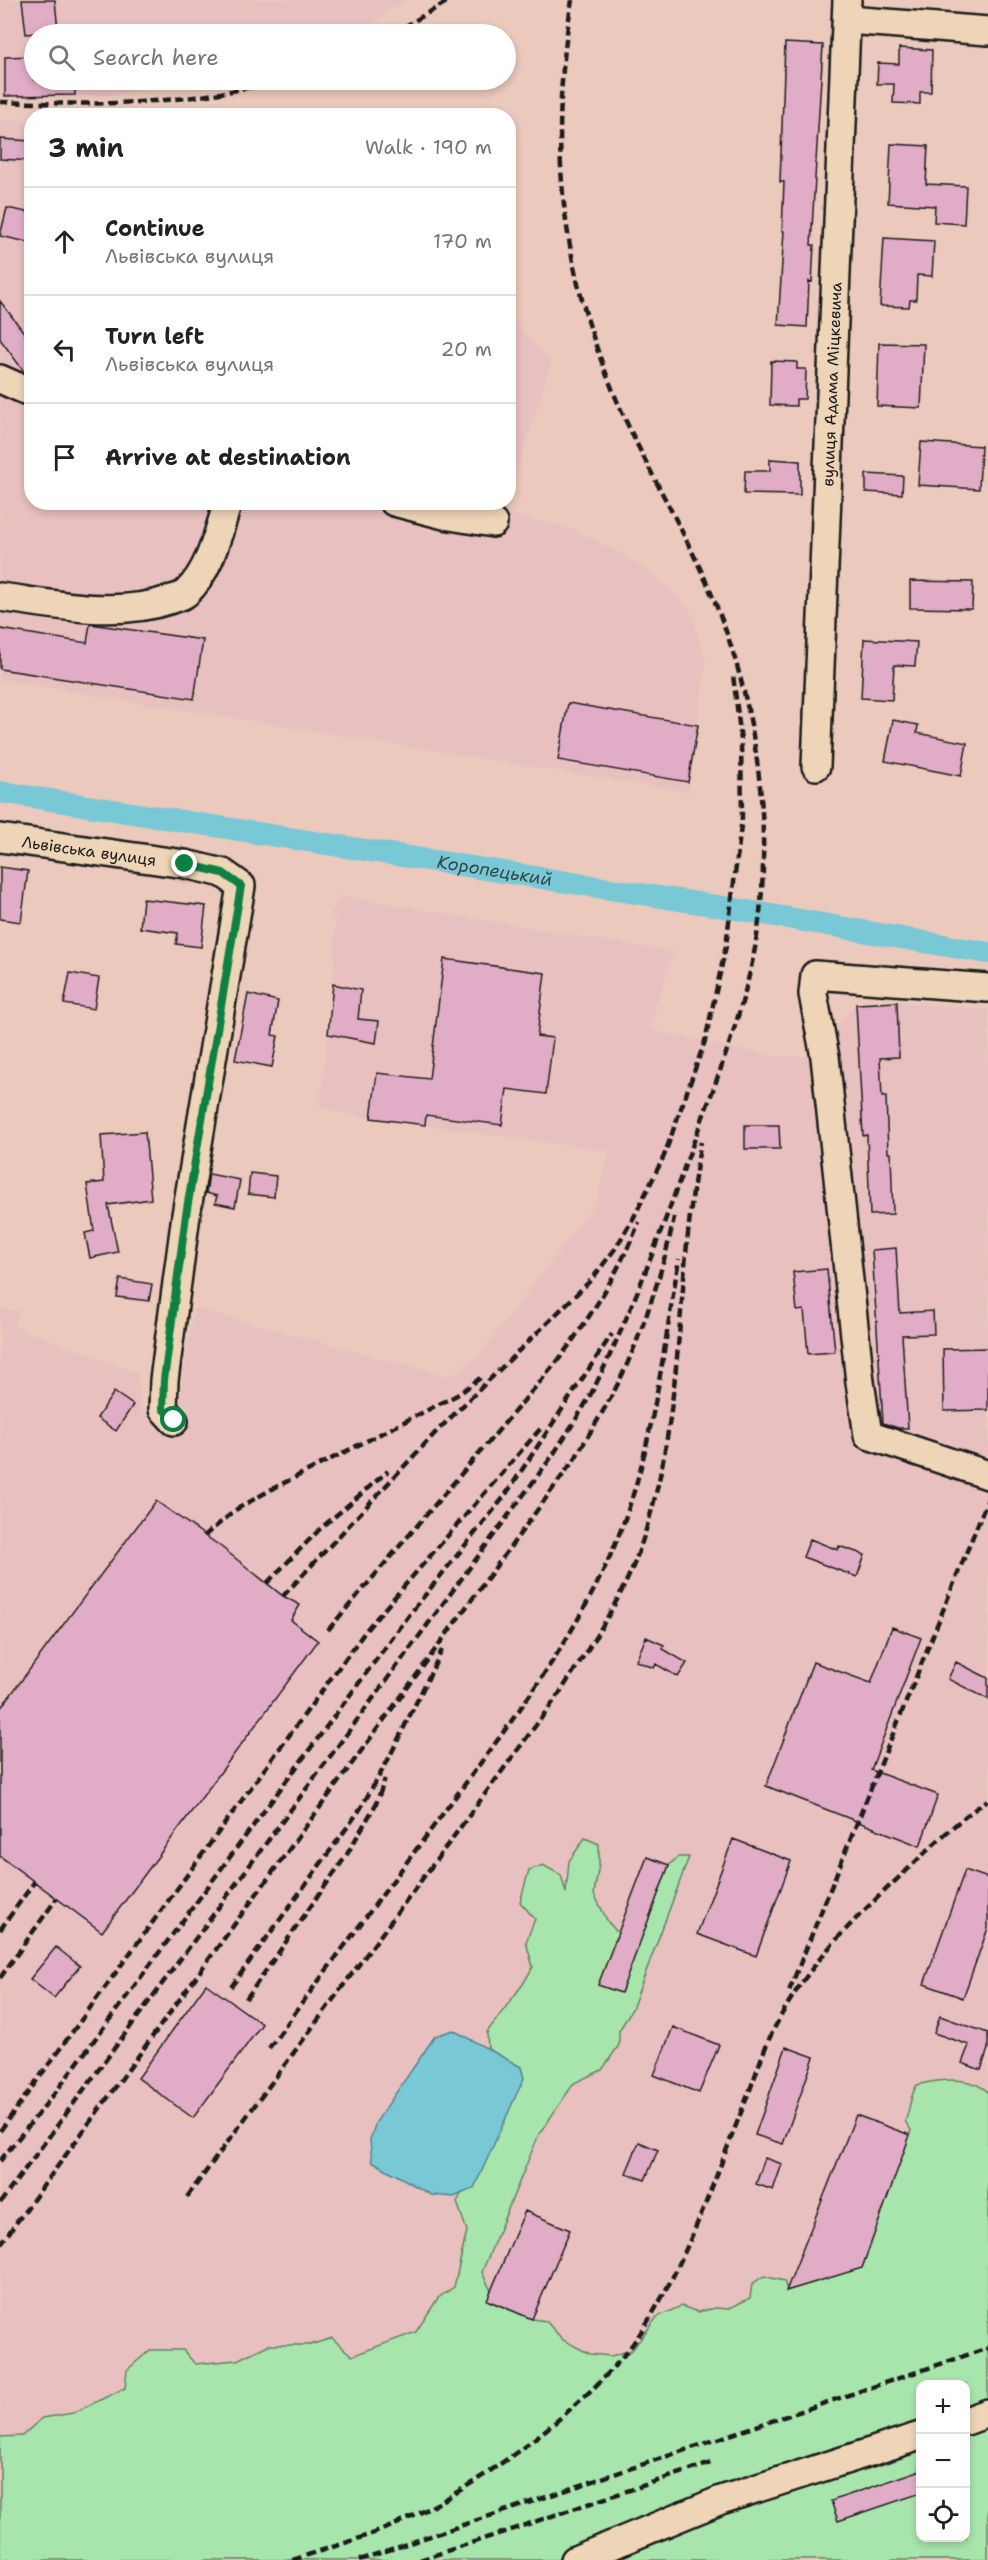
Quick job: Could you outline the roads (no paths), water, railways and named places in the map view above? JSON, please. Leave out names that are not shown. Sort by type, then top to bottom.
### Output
[{"type":"street","points":[[847,10],[988,31]]},
{"type":"street","name":"вулиця Адама Міцкевича","points":[[816,766],[847,10]]},
{"type":"street","points":[[0,597],[67,606],[120,609],[159,604],[184,595],[202,574],[225,510]]},
{"type":"street","points":[[425,510],[493,523]]},
{"type":"street","name":"Львівська вулиця","points":[[0,838],[185,864],[223,873],[241,886],[186,1215],[164,1380],[163,1409],[174,1420]]},
{"type":"street","points":[[988,988],[815,975],[813,994],[825,1057],[860,1382],[868,1435],[988,1475]]},
{"type":"street","points":[[970,2420],[988,2413]]},
{"type":"street","points":[[575,2560],[721,2500],[916,2438]]},
{"type":"water","points":[[453,2030],[521,2067],[524,2078],[474,2188],[454,2197],[431,2195],[372,2161],[370,2140],[376,2122],[435,2036]]},
{"type":"waterway","name":"Коропецький","points":[[0,792],[742,910],[988,953]]},
{"type":"railway","points":[[409,24],[450,0]]},
{"type":"railway","points":[[0,2203],[553,1455],[582,1410],[633,1303],[654,1250],[742,1004],[755,948],[761,907],[763,865],[763,822],[753,737],[745,695],[720,615],[699,565],[626,421],[604,369],[574,266],[565,215],[560,110],[564,56],[572,0]]},
{"type":"railway","points":[[0,102],[140,102],[238,90]]},
{"type":"railway","points":[[283,1596],[437,1431],[592,1279],[615,1249],[634,1217],[664,1156],[705,1041],[726,946],[742,818],[741,740],[733,675]]},
{"type":"railway","points":[[187,2197],[559,1694],[618,1598],[634,1564],[651,1513],[663,1460],[701,1142]]},
{"type":"railway","points":[[0,2245],[576,1457],[621,1378],[640,1333],[657,1285],[674,1217]]},
{"type":"railway","points":[[328,1630],[556,1363],[602,1295],[622,1260],[639,1222]]},
{"type":"railway","points":[[269,2048],[528,1698],[594,1590],[627,1513],[645,1451],[679,1259]]},
{"type":"railway","points":[[0,2161],[55,2093],[413,1610],[504,1497],[612,1334]]},
{"type":"railway","points":[[204,1536],[237,1509],[459,1394],[483,1376]]},
{"type":"railway","points":[[0,2131],[367,1629],[541,1428]]},
{"type":"railway","points":[[267,1583],[320,1529],[388,1471]]},
{"type":"railway","points":[[789,1991],[988,1499]]},
{"type":"railway","points":[[231,1987],[359,1811],[387,1762],[442,1650]]},
{"type":"railway","points":[[246,1999],[346,1856],[376,1804],[385,1779]]},
{"type":"railway","points":[[293,2560],[370,2535],[400,2523],[442,2501],[505,2461],[537,2437],[567,2412],[620,2360],[639,2335],[672,2278],[712,2187],[768,2042],[789,2002],[818,1961],[851,1924],[946,1833],[988,1800]]},
{"type":"railway","points":[[0,1930],[35,1881]]},
{"type":"railway","points":[[0,1978],[57,1898]]},
{"type":"railway","points":[[359,2560],[988,2348]]},
{"type":"railway","points":[[420,2560],[714,2462]]}]
